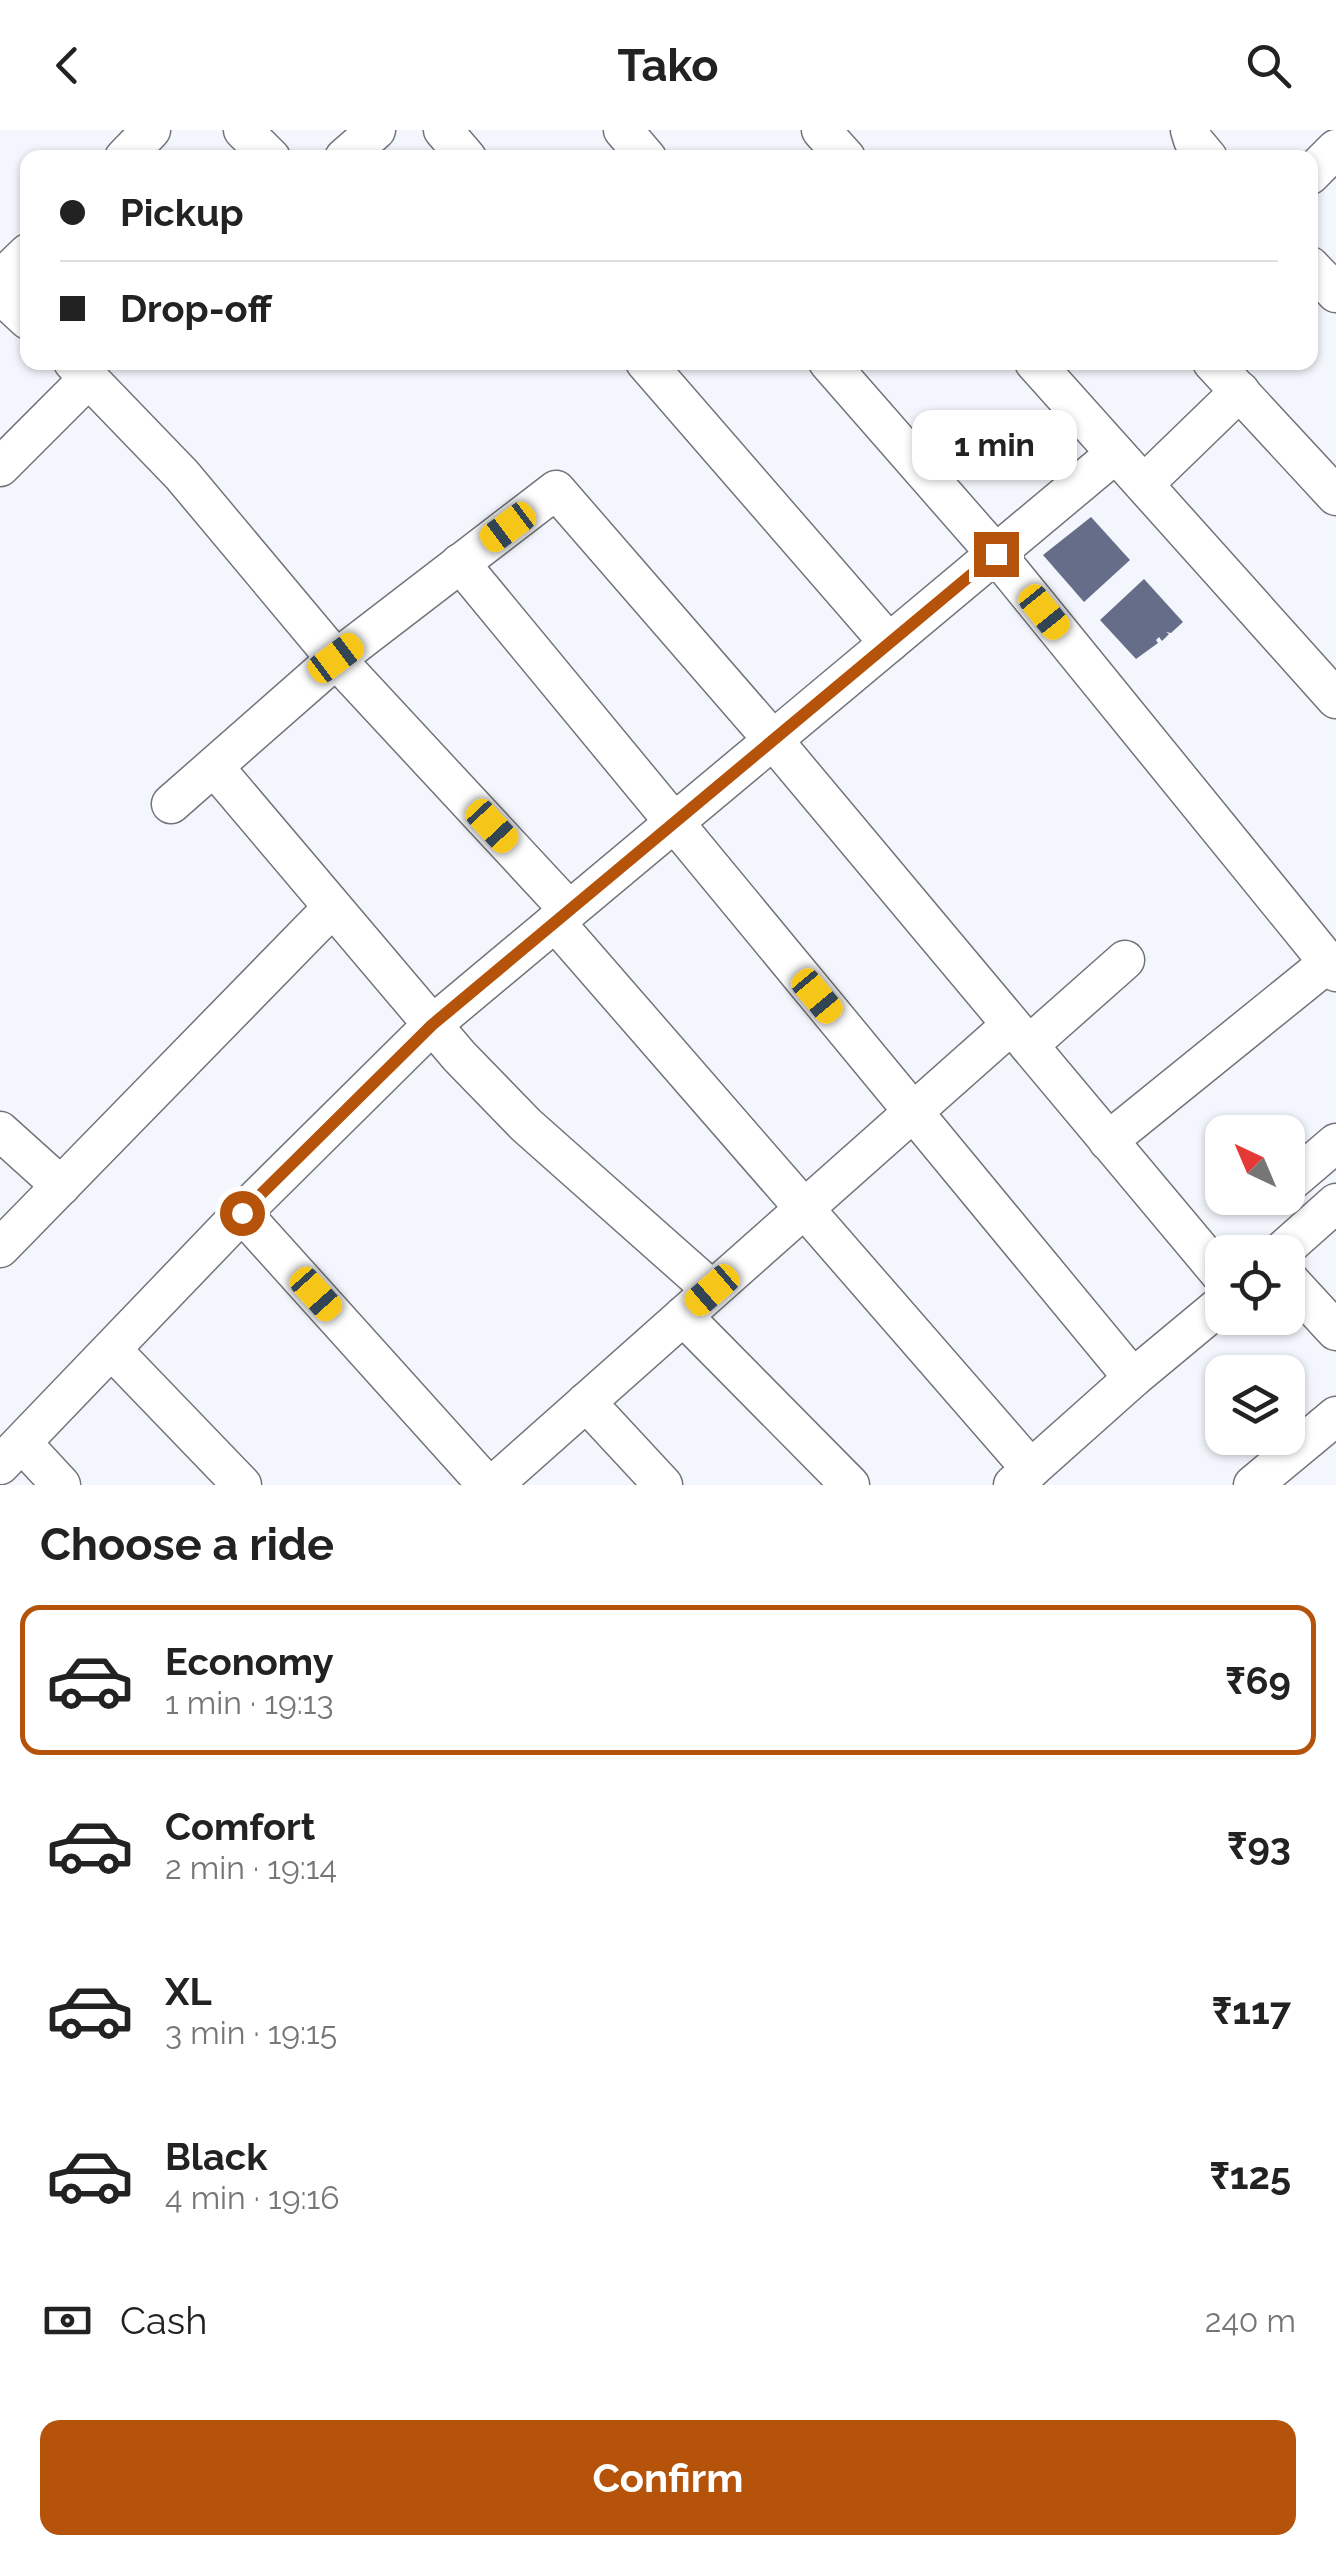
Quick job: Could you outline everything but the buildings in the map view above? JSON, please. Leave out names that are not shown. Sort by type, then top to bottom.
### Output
[{"type":"street","points":[[132,150],[151,130]]},
{"type":"street","points":[[243,130],[262,150]]},
{"type":"street","points":[[353,150],[376,130]]},
{"type":"street","points":[[443,130],[460,150]]},
{"type":"street","points":[[1318,167],[1336,149]]},
{"type":"street","points":[[0,280],[20,260]]},
{"type":"street","points":[[1318,274],[1336,293]]},
{"type":"street","points":[[0,294],[20,313]]},
{"type":"street","points":[[0,466],[81,370],[182,476],[562,916],[1022,1477],[1205,1318]]},
{"type":"street","points":[[652,370],[889,643]]},
{"type":"street","points":[[835,370],[996,554],[1332,967],[1108,1140]]},
{"type":"street","points":[[1041,370],[1331,683]]},
{"type":"street","points":[[1220,370],[1336,496]]},
{"type":"street","points":[[1144,484],[1240,391]]},
{"type":"street","points":[[60,1485],[11,1455],[242,1213],[432,1025],[1115,454]]},
{"type":"street","points":[[172,804],[336,658],[556,490],[773,740],[1205,1256]]},
{"type":"street","points":[[460,564],[1133,1378]]},
{"type":"street","points":[[214,768],[432,1025],[526,1125],[712,1290]]},
{"type":"street","points":[[0,1248],[332,908]]},
{"type":"street","points":[[242,1213],[490,1485],[912,1113],[1125,960]]},
{"type":"street","points":[[0,1130],[61,1186]]},
{"type":"street","points":[[1305,1170],[1335,1146]]},
{"type":"street","points":[[1301,1235],[1336,1204]]},
{"type":"street","points":[[1305,1297],[1336,1331]]},
{"type":"street","points":[[683,1316],[850,1485]]},
{"type":"street","points":[[112,1350],[242,1485]]},
{"type":"street","points":[[586,1402],[663,1485]]},
{"type":"street","points":[[1253,1485],[1336,1416]]},
{"type":"route","points":[[242,1213],[432,1025],[996,554]]}]
